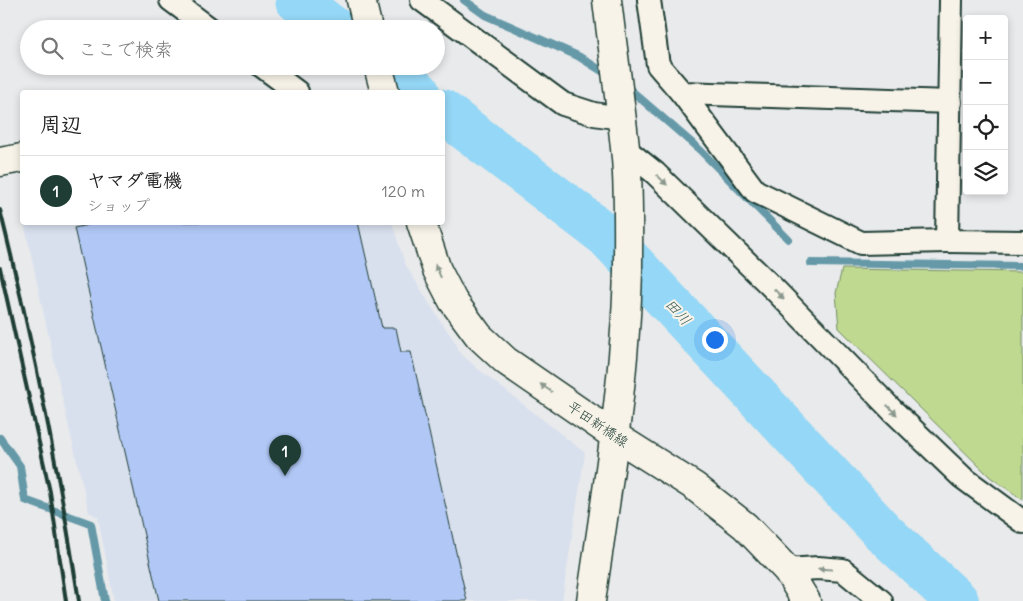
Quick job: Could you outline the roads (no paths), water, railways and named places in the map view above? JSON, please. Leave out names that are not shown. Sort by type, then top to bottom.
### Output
[{"type":"street","points":[[171,0],[198,20]]},
{"type":"street","points":[[361,0],[366,20]]},
{"type":"street","points":[[422,0],[563,104],[594,114],[621,118]]},
{"type":"street","points":[[591,601],[615,436],[623,356],[628,272],[625,154],[607,0]]},
{"type":"street","points":[[649,0],[658,65],[682,93],[755,191],[861,243],[1023,242]]},
{"type":"street","points":[[947,241],[951,0]]},
{"type":"street","points":[[274,75],[294,90]]},
{"type":"street","points":[[380,75],[384,90]]},
{"type":"street","points":[[682,93],[950,102]]},
{"type":"street","points":[[625,154],[655,173],[775,290],[892,410],[962,477],[1023,522]]},
{"type":"street","points":[[0,162],[20,158]]},
{"type":"street","name":"平田新橋線","points":[[422,225],[437,270],[453,301],[479,336],[506,361],[615,436],[694,486],[745,526],[787,570],[806,601]]},
{"type":"street","points":[[787,570],[818,568],[843,570],[880,601]]},
{"type":"waterway","name":"田川","points":[[297,0],[323,20]]},
{"type":"waterway","points":[[464,0],[485,15],[578,56],[610,76]]},
{"type":"waterway","name":"田川","points":[[396,75],[415,90]]},
{"type":"waterway","points":[[626,86],[700,150],[788,239]]},
{"type":"waterway","name":"田川","points":[[445,113],[607,236],[883,532],[957,601]]},
{"type":"waterway","points":[[811,263],[1023,266]]},
{"type":"waterway","points":[[0,438],[20,466],[25,500],[91,524],[105,601]]},
{"type":"railway","points":[[0,210],[47,418],[79,601]]},
{"type":"railway","points":[[0,268],[50,492],[66,601]]},
{"type":"place","name":"ヤマダ電機","points":[[285,476]]}]
